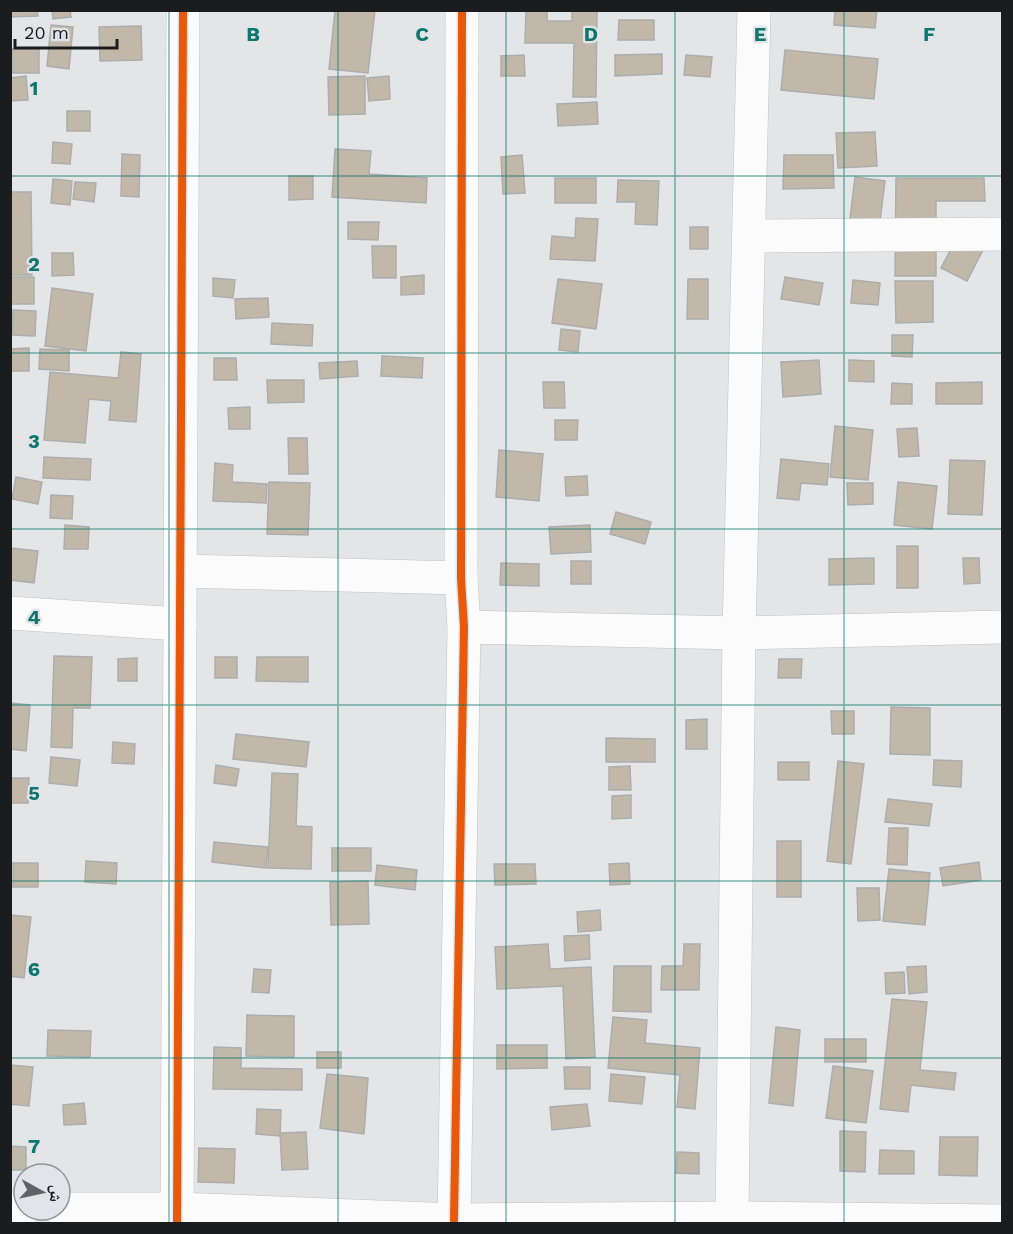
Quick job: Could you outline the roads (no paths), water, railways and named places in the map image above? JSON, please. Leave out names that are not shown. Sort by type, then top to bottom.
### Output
[{"type":"street","points":[[177,1216],[183,10]]},
{"type":"street","points":[[454,1220],[464,627],[461,578],[462,10]]},
{"type":"street","points":[[732,1218],[739,633],[754,10]]},
{"type":"street","points":[[749,236],[1002,234]]},
{"type":"street","points":[[181,571],[461,578]]},
{"type":"street","points":[[10,613],[180,624]]},
{"type":"street","points":[[464,627],[739,633],[1002,627]]},
{"type":"street","points":[[72,1210],[177,1216],[454,1220],[732,1218],[1002,1221]]}]
